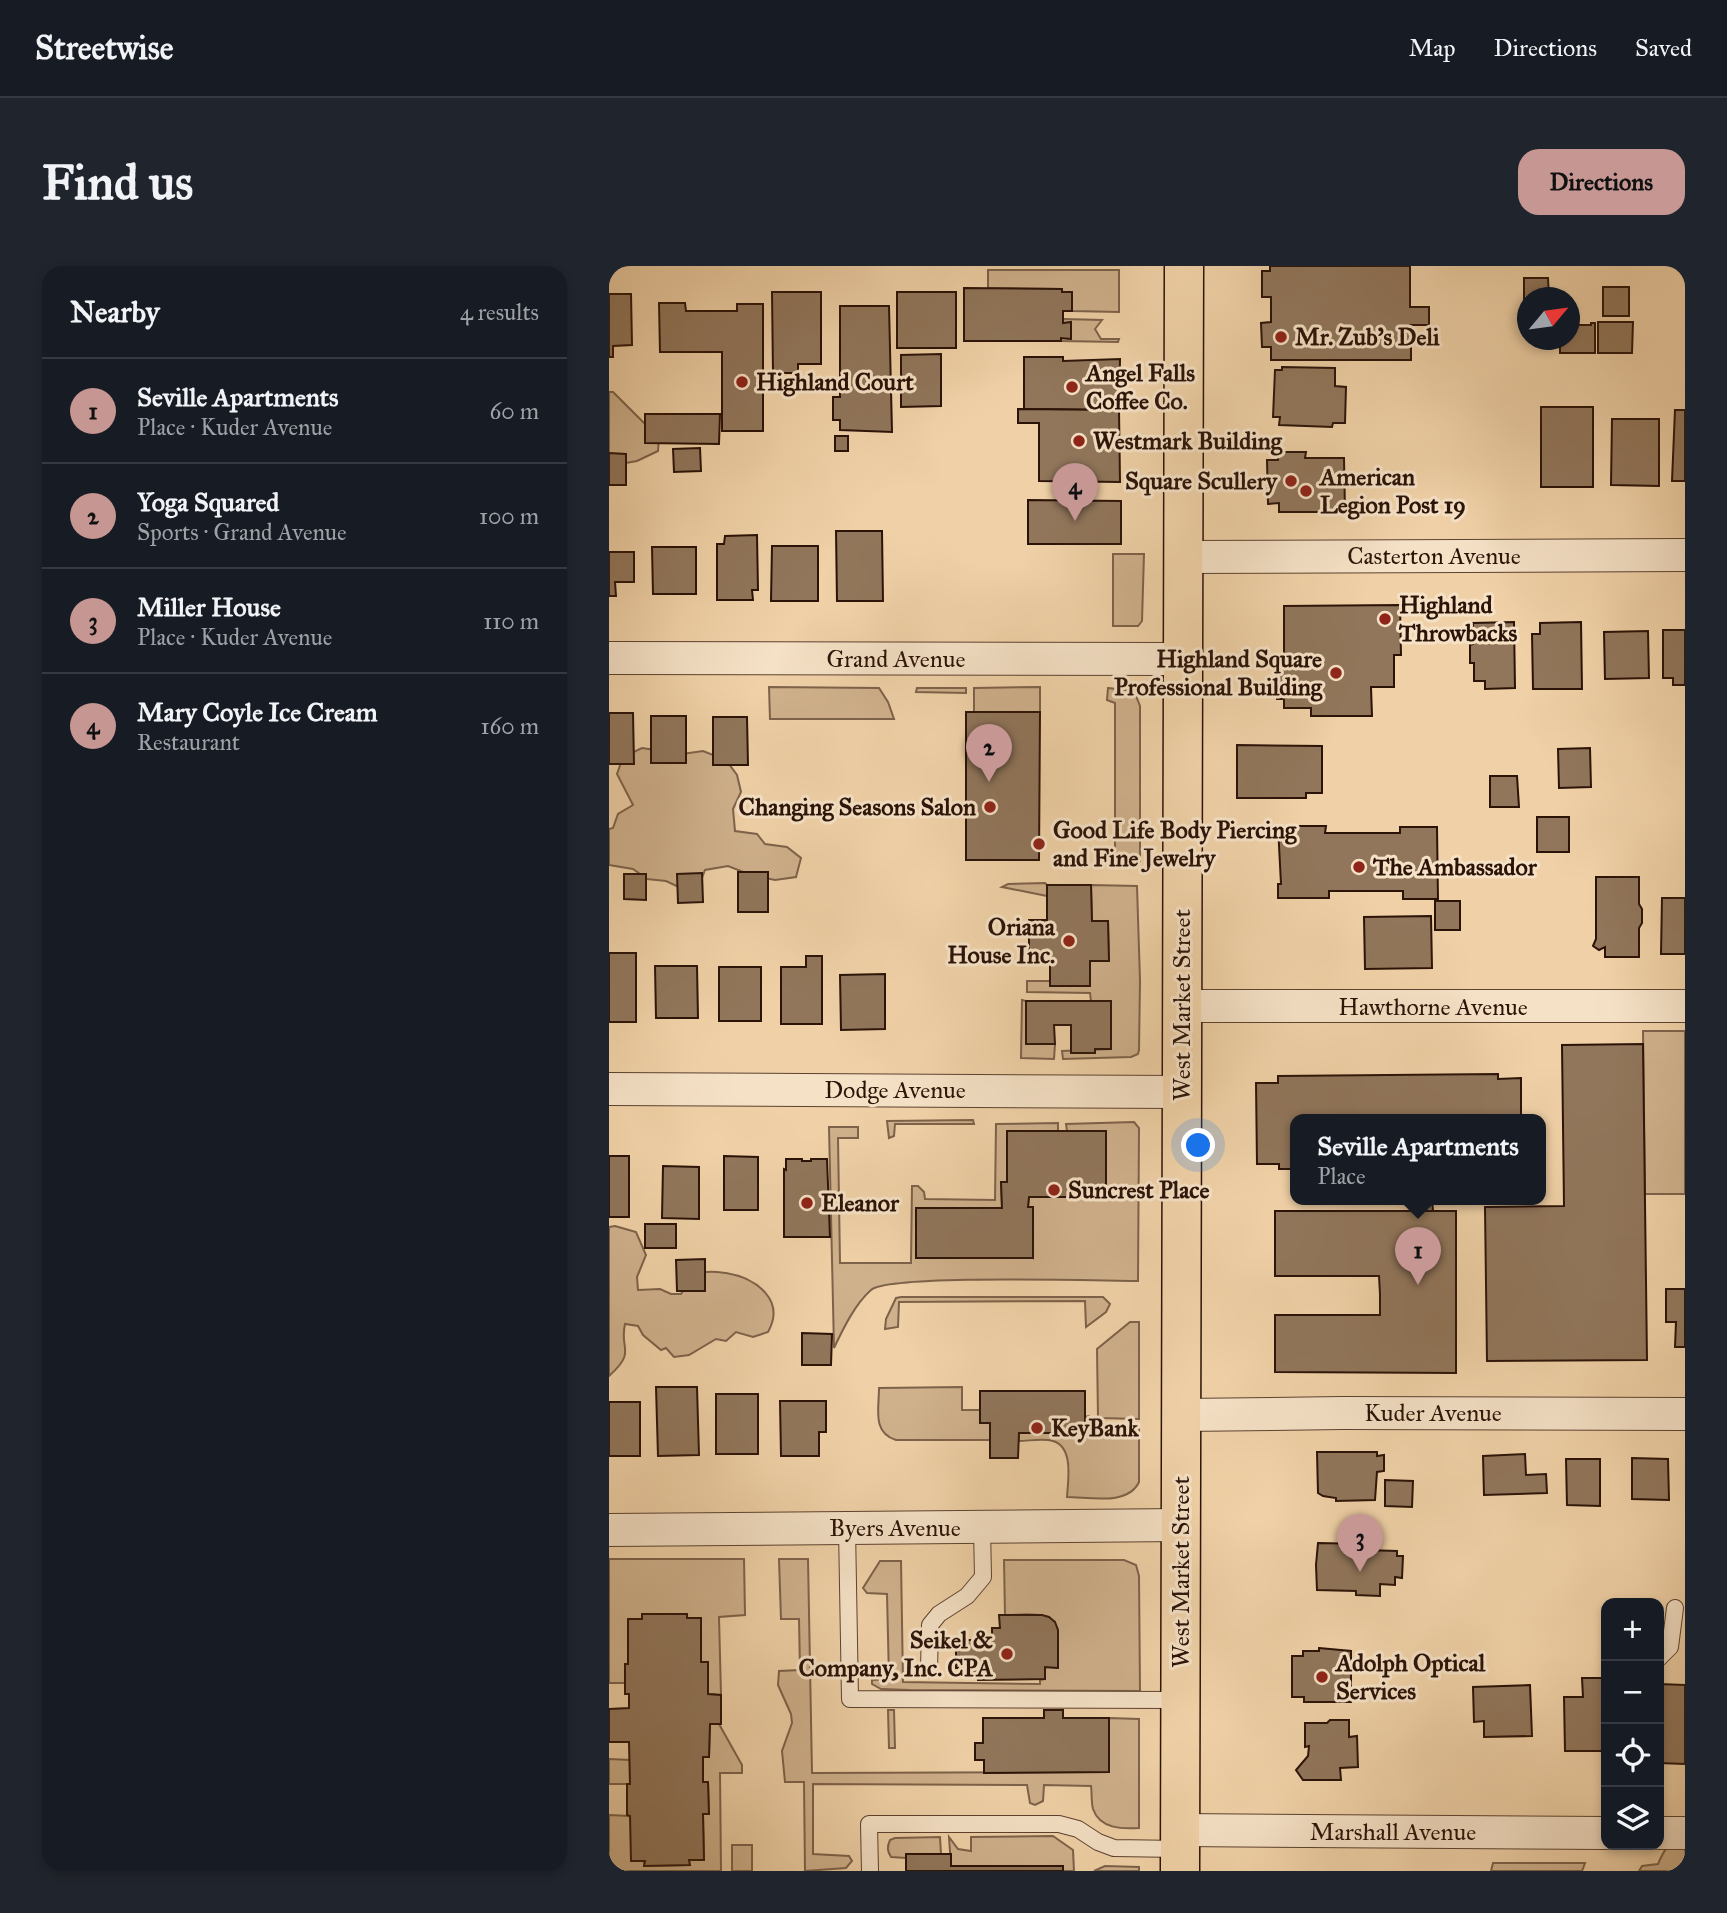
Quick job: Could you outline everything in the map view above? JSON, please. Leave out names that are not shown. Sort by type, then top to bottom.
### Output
[{"type":"main road","name":"West Market Street","points":[[1180,1850],[1184,266]]},
{"type":"street","name":"Casterton Avenue","points":[[1183,557],[1685,555]]},
{"type":"street","name":"Grand Avenue","points":[[609,658],[1183,659]]},
{"type":"street","name":"Hawthorne Avenue","points":[[1182,1006],[1685,1006]]},
{"type":"street","name":"Dodge Avenue","points":[[609,1089],[1182,1092]]},
{"type":"street","name":"Kuder Avenue","points":[[1181,1415],[1685,1414]]},
{"type":"street","name":"Byers Avenue","points":[[609,1530],[1181,1525]]},
{"type":"street","name":"Marshall Avenue","points":[[1180,1850],[1601,1833]]},
{"type":"street","points":[[1664,1833],[1685,1833]]},
{"type":"lane","points":[[847,1528],[850,1699],[1180,1700]]},
{"type":"lane","points":[[929,1670],[930,1625],[939,1614],[967,1596],[983,1577],[982,1528]]},
{"type":"lane","points":[[1664,1653],[1670,1647],[1675,1608]]},
{"type":"lane","points":[[870,1871],[869,1824],[1059,1824],[1078,1829],[1098,1842],[1114,1848],[1180,1850]]},
{"type":"shaded area","points":[[988,270],[1119,270],[1119,312],[1072,311],[1072,292],[1062,292],[1062,289],[988,288]]},
{"type":"shaded area","points":[[1063,319],[1102,320],[1095,329],[1101,339],[1119,339],[1118,342],[1061,341],[1061,338],[1070,339],[1071,323],[1063,323]]},
{"type":"shaded area","points":[[609,392],[613,392],[659,438],[658,451],[637,461],[609,466]]},
{"type":"shaded area","points":[[1113,554],[1144,554],[1142,621],[1138,626],[1113,626]]},
{"type":"shaded area","points":[[769,687],[879,688],[894,719],[770,719]]},
{"type":"shaded area","points":[[1040,687],[1040,712],[974,712],[974,688]]},
{"type":"shaded area","points":[[917,688],[966,688],[966,693],[916,692]]},
{"type":"shaded area","points":[[1108,688],[1134,691],[1140,706],[1140,862],[1115,861],[1115,703],[1107,700]]},
{"type":"shaded area","points":[[642,748],[682,754],[703,751],[726,760],[737,775],[741,792],[733,809],[735,831],[757,834],[765,844],[787,847],[801,858],[796,877],[775,880],[728,866],[705,870],[697,891],[683,889],[666,881],[647,879],[633,869],[609,865],[609,829],[613,828],[618,814],[633,805],[617,774],[623,757]]},
{"type":"shaded area","points":[[1045,883],[1047,896],[1002,887],[1008,884]]},
{"type":"shaded area","points":[[1091,885],[1137,886],[1139,1050],[1138,1054],[1131,1057],[1063,1059],[1062,1051],[1111,1049],[1111,1001],[1091,1001],[1090,993],[1027,992],[1027,981],[1050,981],[1051,986],[1090,986],[1090,961],[1109,961],[1108,921],[1092,921]]},
{"type":"shaded area","points":[[1022,1000],[1026,1001],[1027,1044],[1055,1044],[1054,1059],[1021,1058]]},
{"type":"shaded area","points":[[1643,1031],[1685,1031],[1685,1194],[1645,1194]]},
{"type":"shaded area","points":[[973,1120],[974,1124],[895,1124],[894,1136],[889,1138],[887,1121]]},
{"type":"shaded area","points":[[1134,1122],[1139,1128],[1138,1281],[954,1280],[886,1285],[871,1290],[860,1302],[834,1348],[829,1127],[858,1127],[858,1138],[838,1138],[840,1263],[911,1263],[912,1186],[918,1186],[924,1192],[925,1199],[995,1200],[996,1124],[1058,1123],[1058,1131],[1007,1131],[1007,1182],[1001,1183],[1002,1208],[1033,1257],[1033,1207],[1028,1207],[1029,1197],[1106,1196],[1106,1131],[1067,1131],[1066,1124]]},
{"type":"shaded area","points":[[609,1227],[636,1232],[646,1255],[637,1277],[638,1290],[660,1289],[671,1294],[681,1294],[696,1275],[702,1273],[716,1272],[737,1276],[757,1285],[771,1301],[773,1320],[768,1332],[753,1337],[736,1332],[726,1341],[716,1339],[689,1355],[674,1357],[666,1348],[661,1350],[643,1335],[638,1326],[625,1324],[625,1355],[609,1376]]},
{"type":"shaded area","points":[[1103,1297],[1110,1304],[1106,1312],[1086,1327],[1085,1301],[899,1302],[898,1327],[885,1329],[886,1319],[896,1298]]},
{"type":"shaded area","points":[[1130,1322],[1139,1322],[1139,1419],[1098,1418],[1097,1349]]},
{"type":"shaded area","points":[[962,1387],[962,1410],[980,1410],[980,1423],[990,1423],[990,1440],[896,1440],[883,1432],[878,1412],[879,1388]]},
{"type":"shaded area","points":[[1089,1416],[1089,1428],[1139,1428],[1139,1482],[1134,1490],[1117,1497],[1067,1497],[1067,1457],[1060,1444],[1045,1440],[1019,1441],[1019,1433]]},
{"type":"shaded area","points":[[609,1559],[744,1559],[745,1615],[719,1617],[721,1695],[708,1694],[708,1662],[701,1662],[701,1619],[687,1618],[686,1614],[643,1614],[642,1619],[628,1619],[628,1664],[625,1665],[625,1683],[609,1683]]},
{"type":"shaded area","points":[[779,1559],[808,1559],[812,1773],[1108,1772],[1109,1718],[1139,1719],[1139,1828],[1119,1828],[1101,1821],[1093,1809],[1091,1786],[1044,1785],[1043,1801],[1035,1805],[1030,1803],[1027,1785],[813,1784],[813,1854],[849,1856],[852,1861],[846,1868],[805,1871],[804,1782],[785,1782],[782,1751],[792,1723],[791,1714],[778,1685],[779,1671],[800,1670],[799,1619],[781,1619]]},
{"type":"shaded area","points":[[1004,1560],[1124,1560],[1136,1565],[1139,1576],[1140,1691],[909,1690],[881,1689],[872,1684],[872,1680],[889,1679],[887,1594],[867,1593],[863,1588],[880,1561],[901,1561],[903,1682],[1040,1684],[1040,1680],[1045,1679],[1045,1667],[1057,1668],[1055,1622],[1038,1615],[1005,1615]]},
{"type":"shaded area","points":[[888,1710],[894,1710],[895,1748],[889,1748]]},
{"type":"shaded area","points":[[710,1724],[719,1724],[742,1765],[742,1773],[720,1773],[721,1871],[609,1871],[609,1815],[630,1816],[645,1866],[689,1865],[689,1860],[704,1860],[703,1814],[709,1813],[708,1782],[703,1782],[703,1757],[709,1757]]},
{"type":"shaded area","points":[[609,1759],[630,1760],[630,1784],[609,1784]]},
{"type":"shaded area","points":[[1053,1836],[1073,1850],[1074,1871],[1063,1871],[1063,1866],[951,1866],[949,1837],[958,1849],[971,1851],[971,1837]]},
{"type":"shaded area","points":[[940,1837],[941,1854],[907,1854],[906,1858],[891,1857],[888,1851],[890,1840],[895,1838]]},
{"type":"shaded area","points":[[1685,1838],[1685,1871],[1639,1871],[1642,1866],[1658,1864],[1668,1847]]},
{"type":"shaded area","points":[[732,1845],[752,1845],[752,1871],[732,1871]]},
{"type":"shaded area","points":[[1493,1863],[1585,1863],[1582,1871],[1491,1871]]},
{"type":"shaded area","points":[[1105,1866],[1139,1867],[1139,1871],[1094,1871]]},
{"type":"building","points":[[1270,266],[1410,266],[1410,307],[1429,307],[1429,325],[1411,325],[1411,360],[1271,360],[1271,347],[1262,347],[1261,323],[1271,322],[1271,297],[1262,297],[1262,271],[1270,271]]},
{"type":"building","points":[[1524,278],[1548,278],[1548,287],[1524,287]]},
{"type":"building","points":[[1603,287],[1629,287],[1629,316],[1603,316]]},
{"type":"building","points":[[964,288],[1062,289],[1062,292],[1072,292],[1072,311],[1063,311],[1063,323],[1071,322],[1071,339],[964,341]]},
{"type":"building","points":[[772,292],[821,292],[821,364],[798,364],[798,373],[773,373]]},
{"type":"building","points":[[897,292],[956,292],[956,348],[897,348]]},
{"type":"building","points":[[609,294],[631,294],[632,345],[613,346],[613,357],[609,357]]},
{"type":"building","name":"Highland Court","points":[[659,303],[685,303],[686,311],[737,311],[737,304],[763,304],[763,431],[722,431],[722,352],[660,352]]},
{"type":"building","points":[[840,306],[889,306],[892,432],[840,430],[840,420],[833,420],[833,397],[840,397]]},
{"type":"building","points":[[1598,322],[1633,322],[1632,353],[1598,353]]},
{"type":"building","points":[[1595,323],[1595,353],[1560,353],[1560,350],[1580,350],[1580,325]]},
{"type":"building","points":[[941,354],[941,406],[901,407],[901,355]]},
{"type":"building","name":"Angel Falls Coffee Co.","points":[[1024,357],[1063,357],[1063,361],[1120,359],[1119,410],[1024,409]]},
{"type":"building","points":[[1282,367],[1335,368],[1335,386],[1346,387],[1345,423],[1333,423],[1332,427],[1279,425],[1280,417],[1273,417],[1275,370],[1282,370]]},
{"type":"building","points":[[1541,407],[1593,407],[1593,487],[1541,487]]},
{"type":"building","name":"Westmark Building","points":[[1018,409],[1119,410],[1120,482],[1039,481],[1039,423],[1018,423]]},
{"type":"building","points":[[1675,410],[1685,410],[1685,481],[1672,481]]},
{"type":"building","points":[[645,414],[720,414],[719,444],[645,443]]},
{"type":"building","points":[[1612,419],[1659,419],[1659,486],[1611,485]]},
{"type":"building","points":[[835,436],[848,436],[848,451],[835,451]]},
{"type":"building","points":[[700,448],[701,471],[674,472],[673,449]]},
{"type":"building","name":"American Legion Post 19","points":[[1278,452],[1306,452],[1305,458],[1344,458],[1345,512],[1279,512],[1279,503],[1268,504],[1267,460],[1278,460]]},
{"type":"building","points":[[609,453],[626,454],[626,485],[609,485]]},
{"type":"building","points":[[1028,500],[1121,501],[1121,544],[1028,544]]},
{"type":"building","points":[[836,531],[882,531],[883,601],[837,601]]},
{"type":"building","points":[[757,535],[758,590],[752,590],[753,600],[717,600],[717,544],[724,544],[725,536]]},
{"type":"building","points":[[772,546],[818,546],[818,601],[771,601]]},
{"type":"building","points":[[652,547],[696,547],[696,594],[653,594]]},
{"type":"building","points":[[609,552],[634,552],[634,582],[615,582],[616,596],[609,596]]},
{"type":"building","name":"Highland Square Professional Building","points":[[1400,605],[1401,655],[1394,655],[1394,687],[1371,687],[1372,716],[1311,716],[1311,708],[1284,708],[1284,699],[1277,699],[1277,660],[1284,659],[1284,606]]},
{"type":"building","points":[[1514,622],[1515,688],[1485,689],[1485,681],[1474,681],[1474,663],[1470,663],[1473,623]]},
{"type":"building","points":[[1581,622],[1582,689],[1533,689],[1532,634],[1540,634],[1540,623]]},
{"type":"building","points":[[1663,630],[1685,630],[1685,685],[1673,685],[1673,678],[1663,678]]},
{"type":"building","points":[[1648,631],[1649,678],[1605,679],[1604,632]]},
{"type":"building","points":[[966,712],[1040,712],[1039,860],[966,860]]},
{"type":"building","points":[[609,713],[633,713],[634,764],[609,764]]},
{"type":"building","points":[[651,716],[686,716],[686,763],[651,763]]},
{"type":"building","points":[[713,717],[747,717],[748,765],[713,765]]},
{"type":"building","points":[[1237,745],[1322,746],[1322,793],[1306,793],[1306,798],[1237,798]]},
{"type":"building","points":[[1590,748],[1591,787],[1559,788],[1558,749]]},
{"type":"building","points":[[1490,776],[1517,776],[1519,807],[1490,807]]},
{"type":"building","points":[[1537,817],[1569,817],[1569,852],[1537,852]]},
{"type":"building","name":"The Ambassador","points":[[1278,826],[1326,826],[1325,833],[1400,833],[1400,827],[1437,827],[1438,899],[1403,899],[1403,891],[1329,891],[1329,898],[1278,898],[1278,884],[1281,884]]},
{"type":"building","points":[[738,872],[768,872],[768,912],[738,912]]},
{"type":"building","points":[[702,873],[703,902],[678,903],[677,874]]},
{"type":"building","points":[[624,874],[646,874],[646,900],[624,899]]},
{"type":"building","points":[[1596,877],[1639,877],[1642,923],[1639,928],[1639,957],[1605,957],[1605,947],[1599,950],[1593,946],[1596,939]]},
{"type":"building","name":"Oriana House Inc.","points":[[1047,885],[1091,885],[1092,921],[1108,921],[1109,961],[1090,961],[1090,986],[1050,986],[1050,961],[1029,961],[1029,920],[1047,920]]},
{"type":"building","points":[[1662,898],[1685,898],[1685,954],[1661,954]]},
{"type":"building","points":[[1435,901],[1460,901],[1460,930],[1435,930]]},
{"type":"building","points":[[1431,916],[1432,968],[1365,969],[1364,917]]},
{"type":"building","points":[[609,953],[636,953],[636,1022],[609,1022]]},
{"type":"building","points":[[806,956],[822,956],[822,1024],[781,1024],[781,967],[806,967]]},
{"type":"building","points":[[655,966],[697,966],[698,1018],[656,1018]]},
{"type":"building","points":[[719,967],[761,967],[761,1021],[719,1021]]},
{"type":"building","points":[[885,974],[885,1029],[841,1030],[840,975]]},
{"type":"building","points":[[1026,1001],[1111,1001],[1111,1049],[1095,1049],[1095,1053],[1071,1053],[1071,1025],[1054,1025],[1055,1044],[1026,1044]]},
{"type":"building","points":[[1643,1044],[1647,1360],[1487,1361],[1485,1207],[1564,1206],[1562,1045]]},
{"type":"building","points":[[1498,1074],[1498,1079],[1521,1078],[1521,1114],[1290,1114],[1290,1169],[1279,1169],[1279,1164],[1257,1164],[1256,1083],[1278,1083],[1278,1076]]},
{"type":"building","name":"Suncrest Place","points":[[1007,1131],[1106,1131],[1106,1197],[1029,1197],[1028,1207],[1033,1207],[1033,1258],[916,1258],[916,1208],[1002,1208],[1001,1182],[1007,1182]]},
{"type":"building","points":[[609,1156],[629,1156],[629,1217],[609,1217]]},
{"type":"building","points":[[724,1156],[758,1157],[758,1210],[724,1210]]},
{"type":"building","name":"Eleanor","points":[[786,1159],[827,1159],[830,1237],[784,1237]]},
{"type":"building","points":[[663,1166],[699,1167],[699,1219],[662,1218]]},
{"type":"building","points":[[1410,1205],[1432,1205],[1433,1211],[1410,1211]]},
{"type":"building","points":[[1275,1211],[1456,1211],[1456,1373],[1275,1372],[1275,1315],[1380,1315],[1380,1294],[1379,1276],[1275,1276]]},
{"type":"building","points":[[645,1224],[676,1224],[676,1248],[645,1248]]},
{"type":"building","points":[[705,1259],[705,1291],[677,1291],[676,1260]]},
{"type":"building","points":[[1666,1289],[1685,1289],[1685,1347],[1675,1347],[1676,1322],[1666,1322]]},
{"type":"building","points":[[802,1333],[832,1334],[831,1365],[802,1365]]},
{"type":"building","points":[[656,1387],[697,1387],[699,1455],[658,1456]]},
{"type":"building","name":"KeyBank","points":[[980,1391],[1085,1391],[1085,1433],[1019,1433],[1018,1458],[990,1458],[990,1423],[980,1423]]},
{"type":"building","points":[[716,1394],[758,1394],[758,1454],[716,1454]]},
{"type":"building","points":[[780,1401],[826,1401],[826,1432],[819,1432],[819,1456],[781,1456]]},
{"type":"building","points":[[609,1402],[640,1402],[640,1456],[609,1456]]},
{"type":"building","points":[[1317,1452],[1377,1452],[1377,1456],[1384,1455],[1384,1471],[1377,1472],[1375,1500],[1336,1501],[1336,1498],[1318,1493]]},
{"type":"building","points":[[1525,1454],[1526,1475],[1546,1474],[1547,1493],[1484,1495],[1483,1456]]},
{"type":"building","points":[[1632,1458],[1668,1459],[1669,1500],[1632,1499]]},
{"type":"building","points":[[1566,1459],[1600,1459],[1600,1506],[1567,1505]]},
{"type":"building","points":[[1385,1480],[1413,1481],[1412,1507],[1385,1506]]},
{"type":"building","points":[[1318,1543],[1365,1544],[1365,1550],[1397,1551],[1397,1556],[1403,1556],[1402,1578],[1395,1577],[1395,1585],[1380,1584],[1380,1596],[1356,1595],[1356,1591],[1317,1590]]},
{"type":"building","points":[[642,1614],[687,1614],[687,1618],[701,1618],[701,1662],[708,1662],[708,1694],[721,1695],[721,1724],[710,1724],[709,1757],[703,1757],[703,1782],[708,1782],[709,1814],[703,1814],[704,1860],[689,1860],[690,1865],[644,1866],[645,1861],[631,1861],[630,1816],[627,1815],[627,1784],[630,1784],[629,1742],[609,1742],[609,1709],[629,1708],[629,1694],[625,1694],[628,1619],[642,1619]]},
{"type":"building","name":"Seikel & Company, Inc. CPA","points":[[999,1615],[1042,1615],[1055,1622],[1058,1630],[1058,1668],[1045,1667],[1045,1679],[978,1680],[978,1674],[967,1674],[967,1668],[956,1668],[956,1640],[992,1637],[992,1628],[1000,1628]]},
{"type":"building","name":"Adolph Optical Services","points":[[1319,1648],[1351,1651],[1351,1702],[1304,1702],[1304,1697],[1292,1697],[1292,1656],[1303,1656],[1303,1651],[1319,1651]]},
{"type":"building","points":[[1582,1678],[1601,1678],[1601,1751],[1565,1751],[1564,1697],[1583,1697]]},
{"type":"building","points":[[1664,1684],[1685,1685],[1685,1764],[1664,1763]]},
{"type":"building","points":[[1530,1685],[1532,1736],[1484,1737],[1484,1721],[1474,1722],[1473,1687]]},
{"type":"building","points":[[1044,1710],[1063,1710],[1063,1718],[1109,1718],[1109,1772],[984,1773],[984,1760],[975,1760],[975,1743],[983,1743],[983,1718],[1044,1718]]},
{"type":"building","points":[[1330,1720],[1349,1720],[1349,1737],[1357,1736],[1358,1767],[1340,1768],[1341,1780],[1303,1780],[1296,1770],[1308,1756],[1309,1746],[1305,1747],[1305,1723],[1327,1723]]},
{"type":"building","points":[[906,1854],[951,1854],[951,1866],[1063,1866],[1063,1871],[906,1871]]},
{"type":"place","name":"Mr. Zub's Deli","points":[[1281,337]]},
{"type":"place","name":"Highland Court","points":[[742,382]]},
{"type":"place","name":"Angel Falls Coffee Co.","points":[[1072,387]]},
{"type":"place","name":"Westmark Building","points":[[1079,441]]},
{"type":"place","name":"Square Scullery","points":[[1291,481]]},
{"type":"place","name":"American Legion Post 19","points":[[1306,491]]},
{"type":"place","name":"Mary Coyle Ice Cream","points":[[1075,521]]},
{"type":"place","name":"Highland Throwbacks","points":[[1385,619]]},
{"type":"place","name":"Highland Square Professional Building","points":[[1336,673]]},
{"type":"place","name":"Yoga Squared","points":[[989,782]]},
{"type":"place","name":"Changing Seasons Salon","points":[[990,807]]},
{"type":"place","name":"Good Life Body Piercing and Fine Jewelry","points":[[1039,844]]},
{"type":"place","name":"The Ambassador","points":[[1359,867]]},
{"type":"place","name":"Oriana House Inc.","points":[[1069,941]]},
{"type":"place","name":"Suncrest Place","points":[[1054,1190]]},
{"type":"place","name":"Eleanor","points":[[807,1203]]},
{"type":"place","name":"Seville Apartments","points":[[1418,1285]]},
{"type":"place","name":"KeyBank","points":[[1037,1428]]},
{"type":"place","name":"Miller House","points":[[1360,1572]]},
{"type":"place","name":"Seikel & Company, Inc. CPA","points":[[1007,1654]]},
{"type":"place","name":"Adolph Optical Services","points":[[1322,1677]]}]
